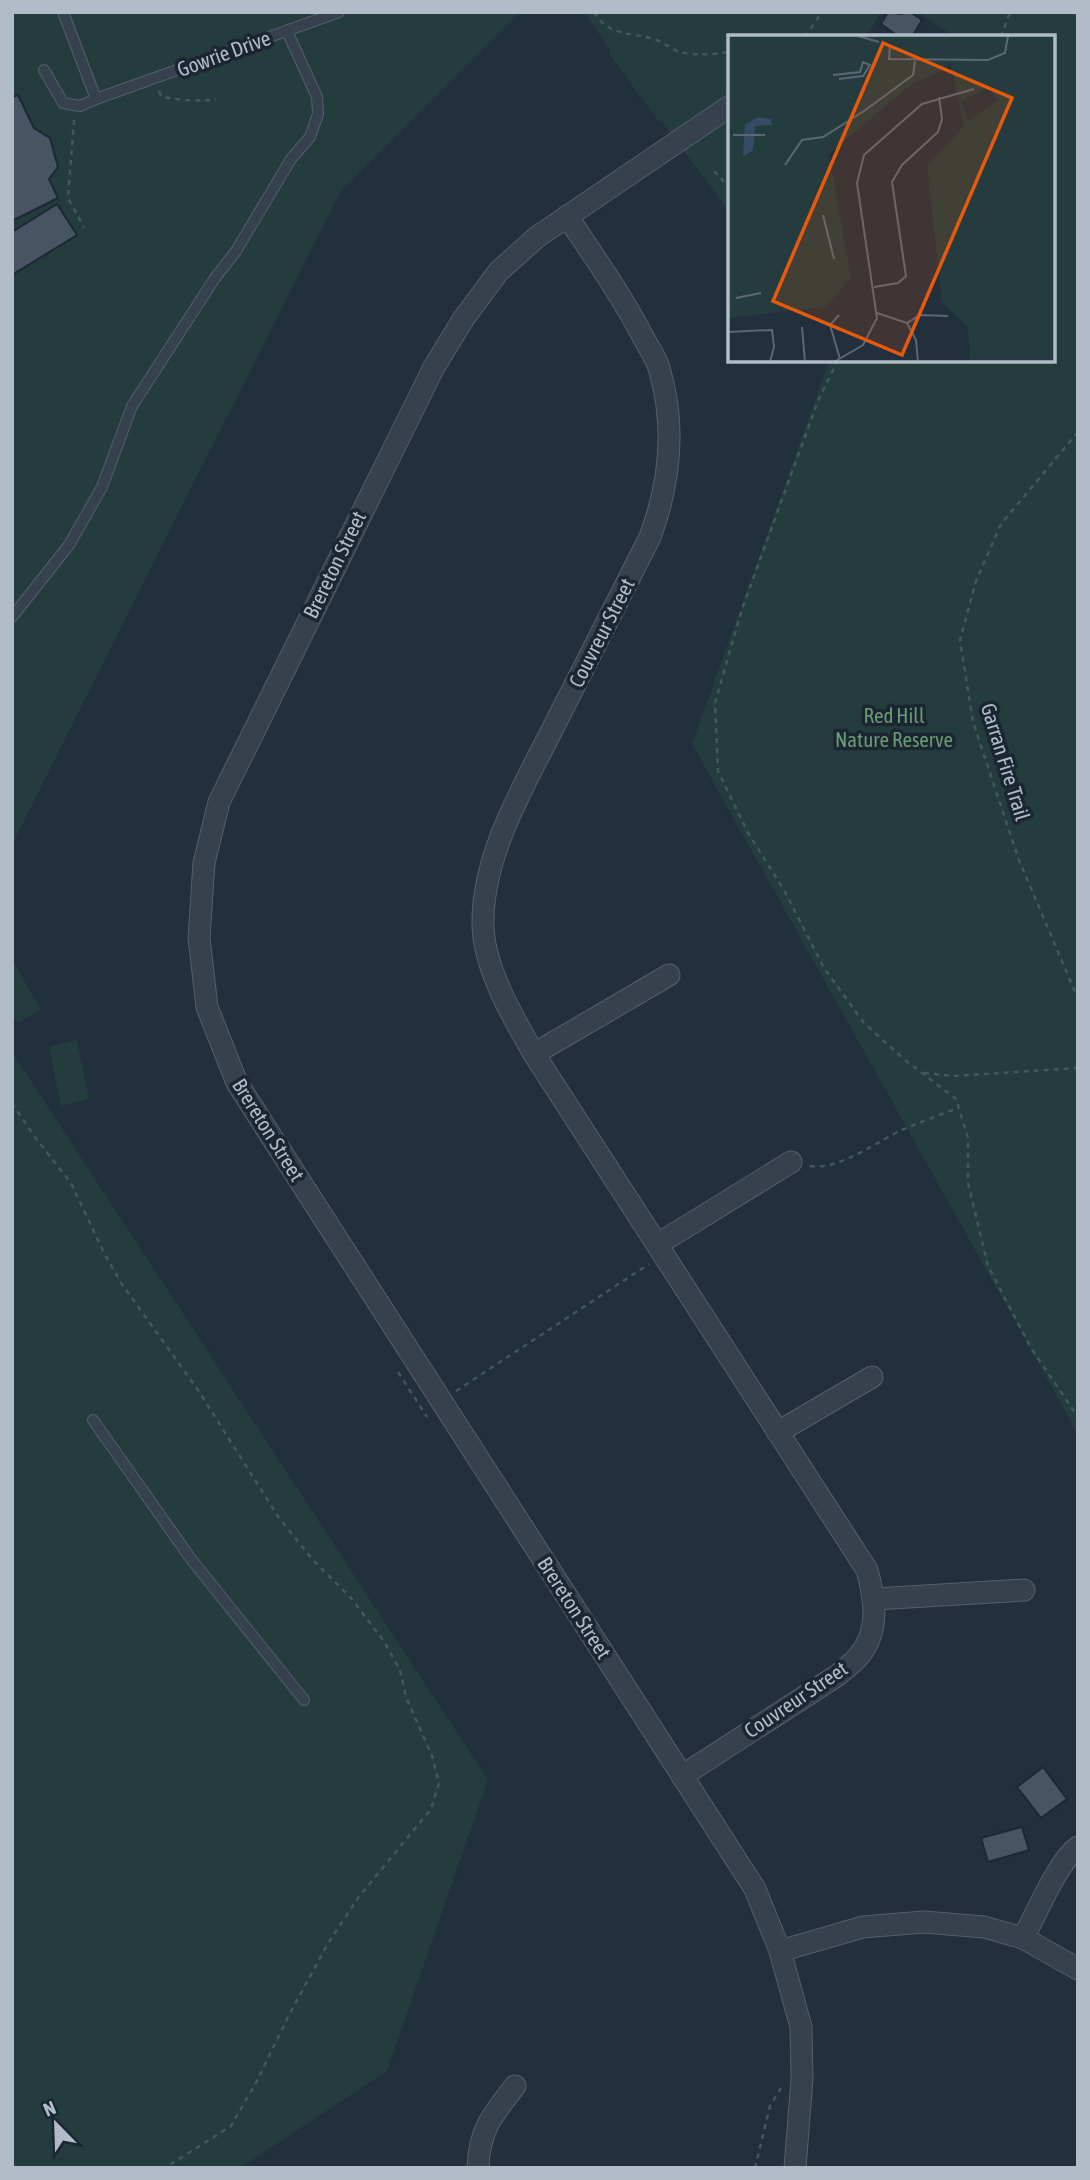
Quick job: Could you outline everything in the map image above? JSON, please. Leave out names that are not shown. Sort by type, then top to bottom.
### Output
[{"type":"street","name":"Brereton Street","points":[[728,107],[537,237],[499,271],[464,318],[434,367],[219,802],[204,863],[199,938],[207,1007],[237,1083],[432,1406],[682,1776],[755,1889],[780,1951],[801,2027],[802,2079],[795,2168]]},
{"type":"street","name":"Couvreur Street","points":[[567,216],[627,307],[659,366],[669,419],[668,468],[660,508],[650,537],[510,814],[487,883],[482,923],[492,971],[509,1011],[534,1054],[867,1570],[875,1599],[872,1628],[860,1655],[846,1668],[682,1776]]},
{"type":"street","points":[[534,1054],[669,975]]},
{"type":"street","points":[[662,1249],[791,1162]]},
{"type":"street","points":[[778,1432],[872,1377]]},
{"type":"street","points":[[875,1599],[1024,1590]]},
{"type":"street","points":[[1023,1938],[1058,1872],[1071,1852],[1078,1847]]},
{"type":"street","points":[[780,1951],[863,1927],[924,1922],[984,1927],[1023,1938],[1078,1969]]},
{"type":"street","points":[[478,2168],[478,2150],[488,2120],[515,2086]]},
{"type":"lane","points":[[63,12],[96,99]]},
{"type":"lane","name":"Gowrie Drive","points":[[75,107],[339,12]]},
{"type":"lane","points":[[12,617],[69,545],[102,487],[132,406],[215,278],[236,251],[291,159],[310,136],[318,114],[317,97],[287,31]]},
{"type":"lane","points":[[44,70],[63,103],[75,107]]},
{"type":"lane","points":[[93,1420],[191,1559],[304,1700]]},
{"type":"path","points":[[594,12],[601,23],[612,29],[626,35],[656,40],[680,52],[728,52]]},
{"type":"path","points":[[806,35],[822,12]]},
{"type":"path","points":[[1002,35],[1010,12]]},
{"type":"path","points":[[152,79],[161,96],[170,99],[216,99]]},
{"type":"path","points":[[75,107],[68,198],[84,228]]},
{"type":"path","points":[[714,171],[728,186]]},
{"type":"path","points":[[837,362],[818,401],[743,609],[715,703],[719,771],[747,831],[784,890],[824,968],[864,1023],[956,1099],[968,1138],[968,1183],[988,1266],[1031,1348],[1078,1417]]},
{"type":"path","name":"Garran Fire Trail","points":[[1078,432],[1001,524],[976,581],[960,640],[977,735],[1019,860],[1078,999]]},
{"type":"path","points":[[921,1072],[953,1076],[1078,1068]]},
{"type":"path","points":[[791,1162],[821,1168],[902,1130],[958,1108]]},
{"type":"path","points":[[432,1406],[662,1249]]},
{"type":"path","points":[[395,1367],[432,1406],[431,1424]]},
{"type":"path","points":[[755,2168],[770,2106],[785,2081]]},
{"type":"green space","points":[[12,12],[521,12],[340,192],[12,845]]},
{"type":"green space","points":[[584,12],[882,12],[867,35],[728,35],[728,210],[661,121],[659,122],[609,54],[610,50]]},
{"type":"green space","name":"Red Hill Nature Reserve","points":[[917,12],[1078,12],[1078,1434],[692,744],[829,362],[1055,362],[1055,35],[952,35]]},
{"type":"green space","points":[[12,960],[41,1009],[18,1023],[12,1014]]},
{"type":"green space","points":[[77,1040],[89,1099],[61,1106],[49,1047]]},
{"type":"green space","points":[[12,1052],[488,1780],[387,2071],[240,2168],[12,2168]]},
{"type":"building","points":[[888,12],[910,12],[922,20],[913,35],[896,35],[881,24]]},
{"type":"building","points":[[18,95],[34,128],[50,138],[58,167],[49,179],[58,198],[12,221],[12,97]]},
{"type":"building","points":[[57,204],[77,235],[12,275],[12,232]]},
{"type":"building","points":[[1043,1767],[1067,1799],[1041,1818],[1017,1787]]},
{"type":"building","points":[[1022,1827],[1029,1850],[988,1862],[981,1838]]}]
